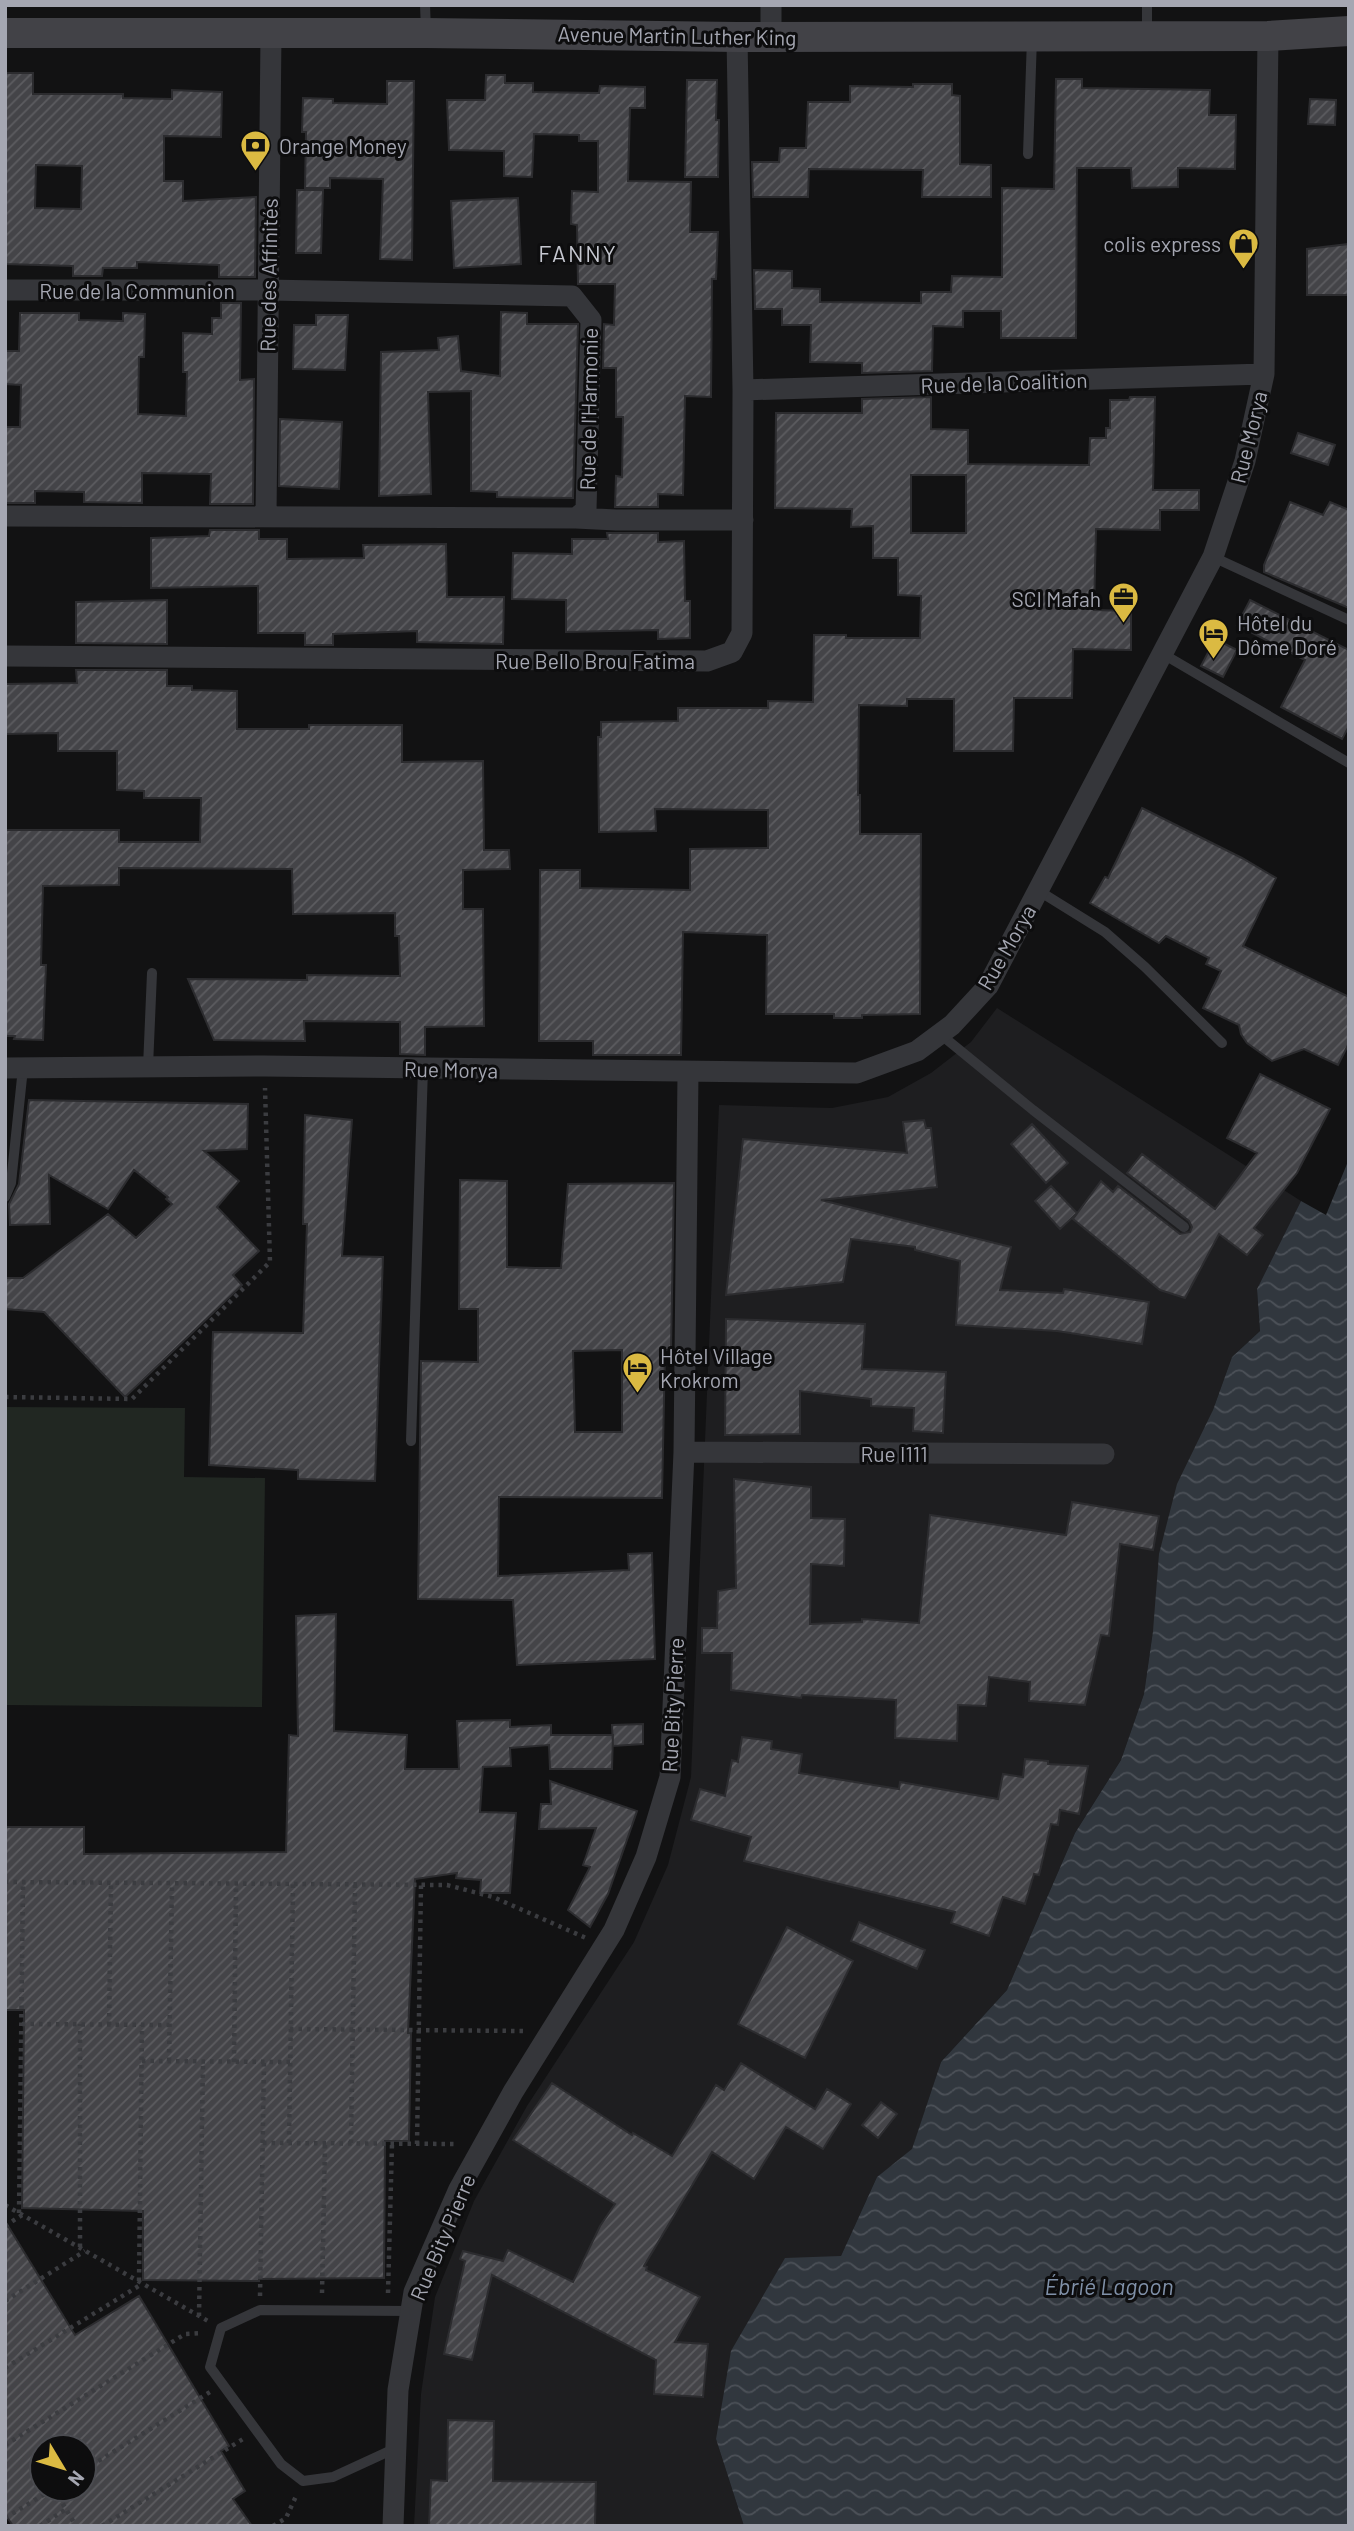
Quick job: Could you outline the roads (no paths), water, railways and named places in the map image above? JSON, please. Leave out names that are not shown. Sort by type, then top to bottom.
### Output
[{"type":"street","points":[[771,5],[771,37]]},
{"type":"street","name":"Avenue Martin Luther King","points":[[5,33],[271,34],[425,19],[737,37],[1032,35],[1147,20],[1268,36],[1349,31]]},
{"type":"street","name":"Rue des Affinités","points":[[266,516],[271,34]]},
{"type":"street","name":"Rue Morya","points":[[14,1068],[264,1066],[857,1073],[917,1051],[952,1025],[988,986],[1163,654],[1213,557],[1245,461],[1264,373],[1268,36]]},
{"type":"street","name":"Rue Bello Brou Fatima","points":[[5,656],[708,661],[732,652],[743,633],[743,390],[737,37]]},
{"type":"street","name":"Rue de la Communion","points":[[5,290],[268,290]]},
{"type":"street","name":"Rue de l'Harmonie","points":[[266,516],[576,518],[586,510],[591,320],[572,296],[268,290]]},
{"type":"street","name":"Rue de la Coalition","points":[[743,390],[1264,373]]},
{"type":"street","points":[[5,516],[266,516]]},
{"type":"street","points":[[576,518],[743,520]]},
{"type":"street","name":"Rue Bity Pierre","points":[[393,2526],[398,2390],[414,2291],[458,2189],[614,1930],[646,1857],[670,1777],[684,1452],[688,1072]]},
{"type":"street","name":"Rue I111","points":[[684,1452],[1104,1454]]},
{"type":"lane","points":[[1028,153],[1032,35]]},
{"type":"lane","points":[[1213,557],[1349,620]]},
{"type":"lane","points":[[1163,654],[1349,763]]},
{"type":"lane","points":[[1039,891],[1105,932],[1222,1043]]},
{"type":"lane","points":[[148,1067],[152,973]]},
{"type":"lane","points":[[940,1034],[1184,1227]]},
{"type":"lane","points":[[5,1196],[11,1183],[14,1068]]},
{"type":"lane","points":[[411,1441],[423,1068]]},
{"type":"lane","points":[[396,2448],[333,2477],[303,2481],[281,2465],[210,2368],[221,2330],[260,2309],[411,2311]]},
{"type":"water","name":"Ébrié Lagoon","points":[[1349,1159],[1349,2526],[744,2526],[716,2439],[731,2351],[785,2258],[841,2256],[877,2177],[912,2149],[941,2062],[1007,1990],[1075,1833],[1121,1760],[1144,1694],[1153,1631],[1159,1554],[1177,1484],[1213,1410],[1232,1357],[1260,1331],[1257,1289],[1301,1201],[1326,1215]]},
{"type":"place","name":"Orange Money","points":[[256,172]]},
{"type":"place","name":"colis express","points":[[1244,270]]},
{"type":"place","name":"SCI Mafah","points":[[1124,625]]},
{"type":"place","name":"Hôtel du Dôme Doré","points":[[1214,661]]},
{"type":"place","name":"Hôtel Village Krokrom","points":[[637,1394]]},
{"type":"district","name":"FANNY","points":[[578,253]]}]
